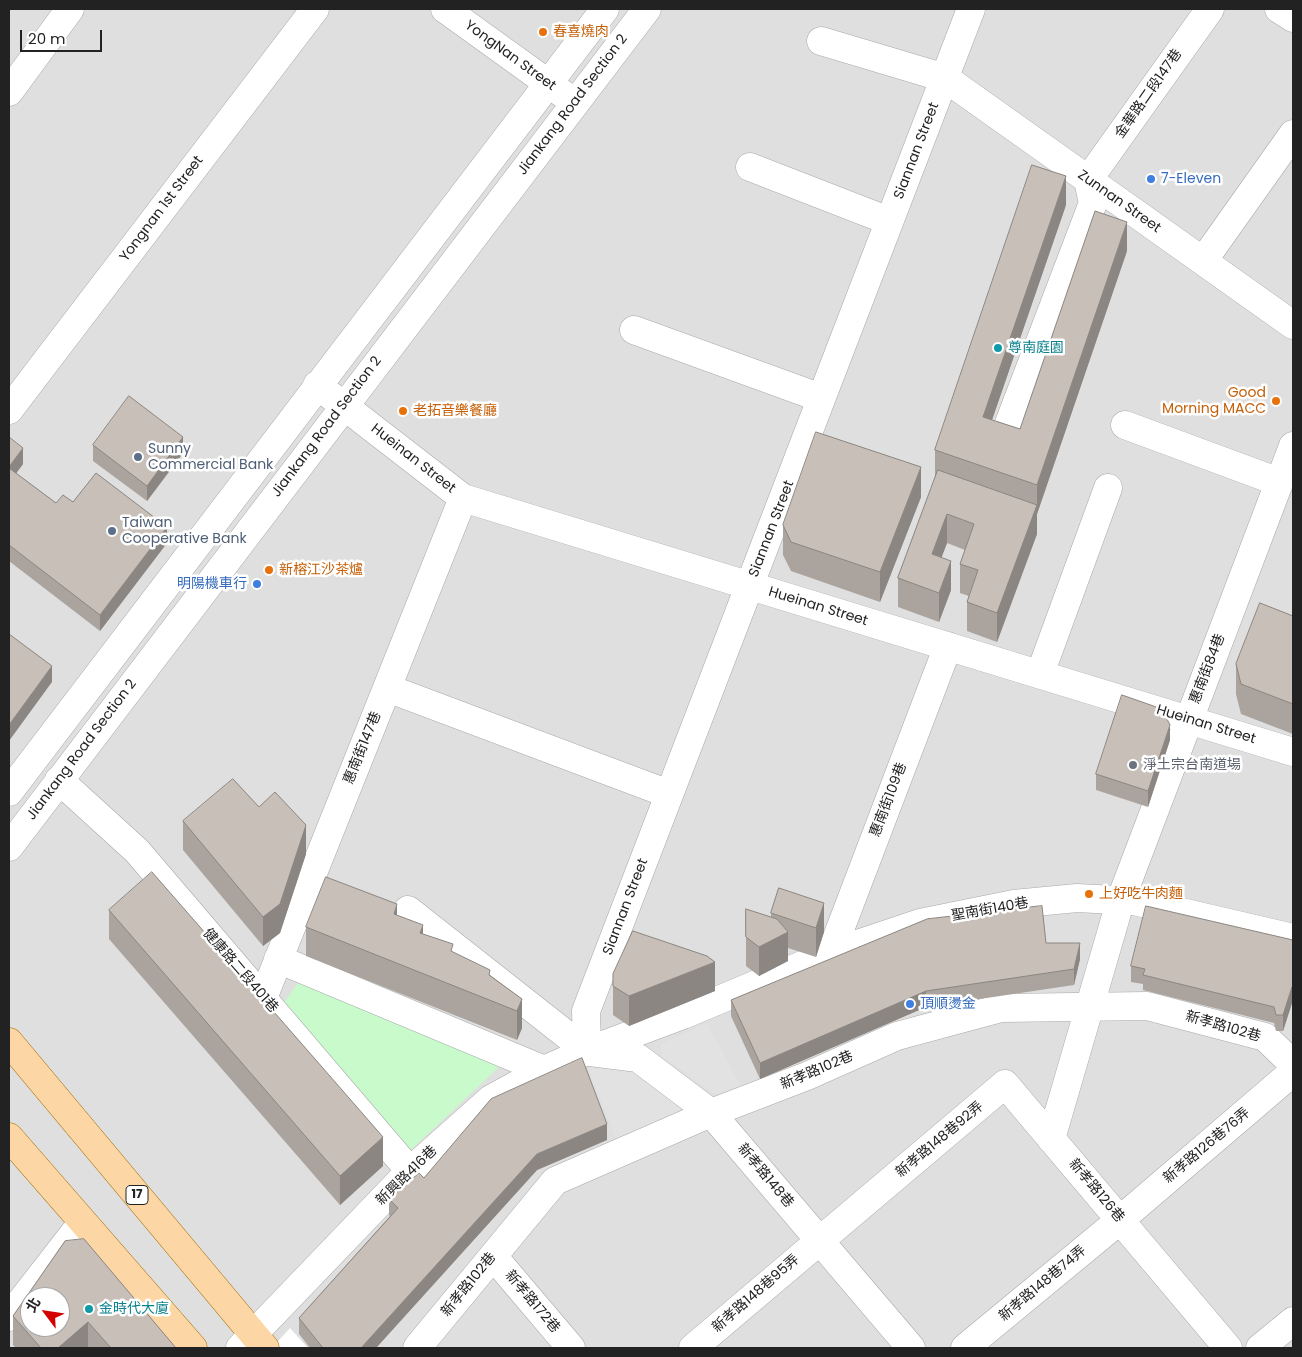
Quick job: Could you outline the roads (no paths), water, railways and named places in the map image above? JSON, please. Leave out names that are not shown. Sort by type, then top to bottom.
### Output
[{"type":"main road","name":"17","points":[[9,1042],[252,1343]]},
{"type":"main road","points":[[9,1137],[193,1348]]},
{"type":"street","points":[[9,92],[70,9]]},
{"type":"street","name":"Yongnan 1st Street","points":[[9,410],[315,9]]},
{"type":"street","name":"YongNan Street","points":[[445,9],[575,102]]},
{"type":"street","points":[[9,792],[604,9]]},
{"type":"street","name":"Jiankang Road Section 2","points":[[9,847],[647,9]]},
{"type":"street","name":"Siannan Street","points":[[587,1051],[586,1011],[972,9]]},
{"type":"street","name":"金華路二段147巷","points":[[1088,180],[1210,9]]},
{"type":"street","points":[[1279,9],[1293,18]]},
{"type":"street","name":"Zunnan Street","points":[[821,41],[945,78],[1293,326]]},
{"type":"street","points":[[1203,261],[1293,134]]},
{"type":"street","points":[[750,167],[889,221]]},
{"type":"street","points":[[1003,439],[1093,203],[1088,180]]},
{"type":"street","points":[[634,330],[822,398]]},
{"type":"street","name":"Hueinan Street","points":[[317,385],[463,498],[1293,752]]},
{"type":"street","points":[[1124,424],[1279,482]]},
{"type":"street","name":"惠南街84巷","points":[[1090,1007],[1121,899],[1293,446]]},
{"type":"street","points":[[1040,674],[1108,488]]},
{"type":"street","name":"惠南街147巷","points":[[263,998],[463,498]]},
{"type":"street","name":"惠南街109巷","points":[[831,953],[948,646]]},
{"type":"street","points":[[387,688],[670,794]]},
{"type":"street","name":"健康路二段401巷","points":[[59,780],[137,851],[410,1170]]},
{"type":"street","name":"聖南街140巷","points":[[587,1051],[683,1015],[831,953],[920,923],[1014,904],[1077,898],[1121,899],[1293,938]]},
{"type":"street","points":[[408,910],[587,1051]]},
{"type":"street","points":[[278,959],[544,1070]]},
{"type":"street","name":"新孝路102巷","points":[[417,1348],[555,1181],[711,1114],[807,1076],[896,1036],[1001,1008],[1148,1006],[1265,1037],[1293,1064]]},
{"type":"street","points":[[1052,1139],[1090,1007]]},
{"type":"street","name":"新興路416巷","points":[[252,1343],[410,1170],[491,1099],[544,1070],[587,1051]]},
{"type":"street","name":"新孝路148巷","points":[[587,1051],[638,1058],[711,1114],[911,1348]]},
{"type":"street","name":"新孝路126巷76弄","points":[[1120,1220],[1293,1072]]},
{"type":"street","name":"新孝路148巷92弄","points":[[819,1240],[1006,1084],[1052,1139]]},
{"type":"street","name":"新孝路126巷","points":[[1052,1139],[1228,1348]]},
{"type":"street","name":"新孝路148巷74弄","points":[[965,1348],[1120,1220]]},
{"type":"street","points":[[9,1317],[82,1222]]},
{"type":"street","name":"新孝路148巷95弄","points":[[693,1348],[819,1240]]},
{"type":"street","name":"新孝路172巷","points":[[493,1256],[571,1348]]},
{"type":"street","points":[[1260,1348],[1293,1321]]},
{"type":"place","name":"春喜燒肉","points":[[543,32]]},
{"type":"place","name":"7-Eleven","points":[[1151,179]]},
{"type":"place","name":"尊南庭園","points":[[998,348]]},
{"type":"place","name":"Good Morning MACC","points":[[1276,401]]},
{"type":"place","name":"老拓音樂餐廳","points":[[403,411]]},
{"type":"place","name":"Sunny Commercial Bank","points":[[138,457]]},
{"type":"place","name":"Taiwan Cooperative Bank","points":[[112,531]]},
{"type":"place","name":"新榕江沙茶爐","points":[[269,570]]},
{"type":"place","name":"明陽機車行","points":[[257,584]]},
{"type":"place","name":"淨土宗台南道場","points":[[1133,765]]},
{"type":"place","name":"上好吃牛肉麵","points":[[1089,894]]},
{"type":"place","name":"頂順燙金","points":[[910,1004]]},
{"type":"place","name":"金時代大廈","points":[[89,1309]]}]
